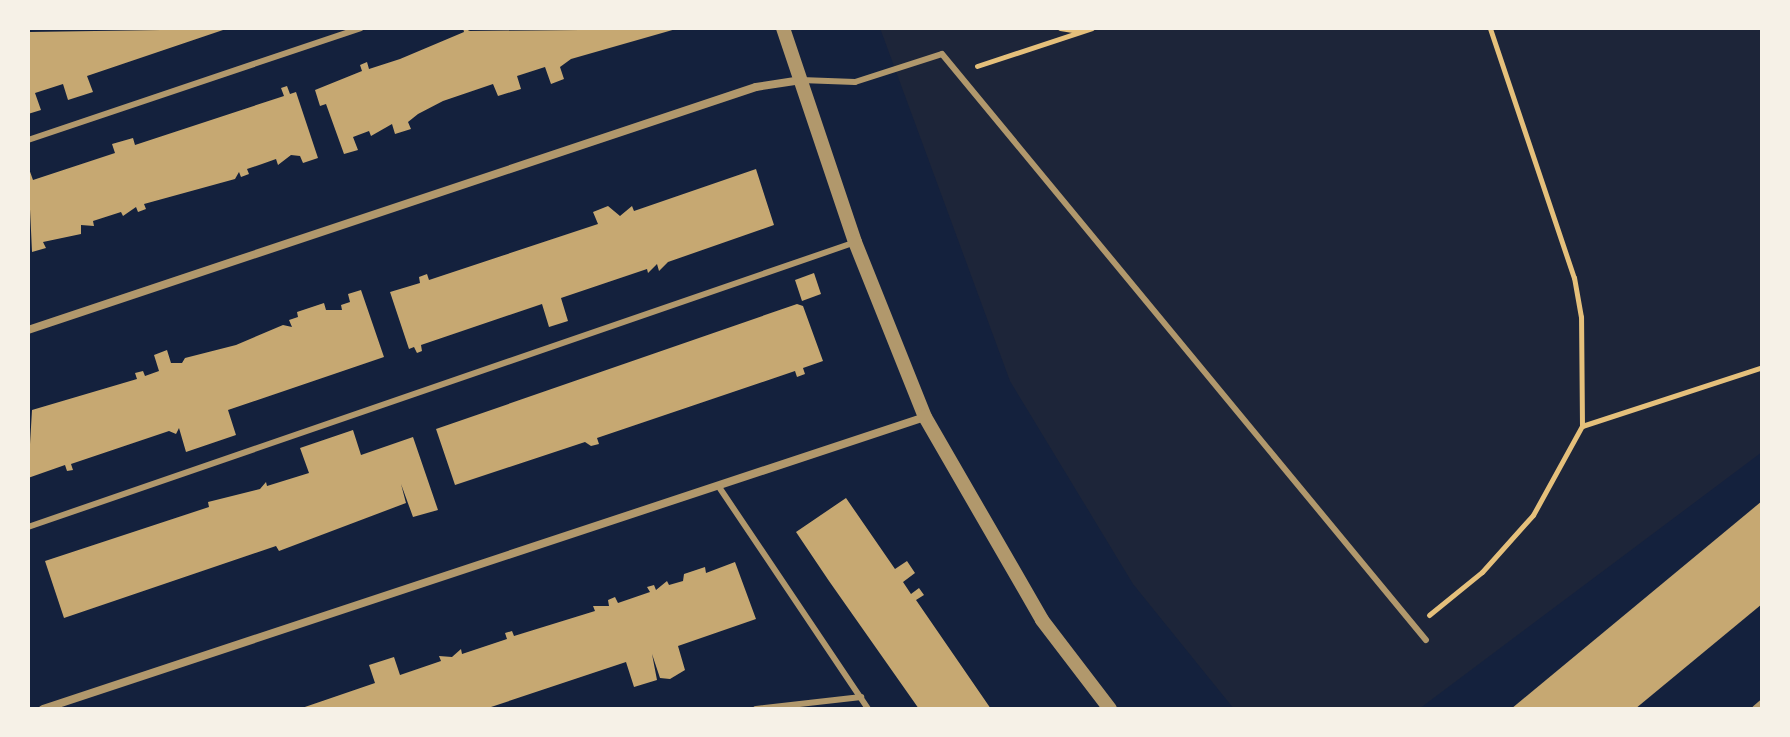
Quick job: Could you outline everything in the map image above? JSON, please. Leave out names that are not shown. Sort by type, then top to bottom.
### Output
[{"type":"street","points":[[783,28],[855,242],[925,417],[1042,620],[1110,709]]},
{"type":"street","points":[[28,330],[756,87],[801,80]]},
{"type":"street","points":[[43,709],[925,417]]},
{"type":"street","points":[[1756,709],[1762,704]]},
{"type":"lane","points":[[28,140],[361,28]]},
{"type":"lane","points":[[801,80],[855,82],[942,54],[1426,640]]},
{"type":"lane","points":[[28,527],[855,242]]},
{"type":"lane","points":[[719,487],[868,709]]},
{"type":"lane","points":[[756,709],[861,697]]},
{"type":"path","points":[[1060,28],[1081,31]]},
{"type":"path","points":[[957,72],[1092,28]]},
{"type":"path","points":[[1415,627],[1482,572],[1533,515],[1582,426],[1581,317],[1574,278],[1490,28]]},
{"type":"path","points":[[1582,426],[1762,367]]},
{"type":"shaded area","points":[[880,28],[1762,28],[1762,452],[1419,709],[1234,709],[1133,584],[1010,381]]},
{"type":"building","points":[[28,28],[30,32],[226,29],[87,76],[93,92],[68,100],[63,84],[35,93],[41,110],[28,114]]},
{"type":"building","points":[[463,28],[470,31],[676,29],[571,59],[560,67],[564,79],[551,84],[545,67],[517,76],[521,89],[498,96],[493,84],[443,101],[408,122],[411,129],[395,134],[392,124],[371,136],[369,131],[353,137],[358,150],[344,154],[326,104],[320,106],[315,90],[362,71],[360,65],[367,62],[369,69],[400,59],[464,32]]},
{"type":"building","points":[[287,86],[290,94],[296,92],[318,158],[303,163],[300,156],[291,155],[278,165],[276,159],[247,169],[249,174],[241,177],[239,172],[235,179],[144,204],[146,209],[138,212],[136,207],[123,216],[121,212],[93,221],[94,226],[81,225],[81,234],[43,242],[46,248],[32,252],[28,166],[33,180],[115,153],[112,144],[133,138],[135,145],[284,96],[281,88]]},
{"type":"building","points":[[756,169],[774,225],[668,262],[659,271],[657,264],[648,273],[647,269],[561,298],[568,321],[549,327],[542,304],[421,345],[422,351],[417,353],[414,347],[409,349],[390,292],[420,283],[419,277],[427,274],[429,280],[598,224],[593,212],[608,206],[620,216],[632,206],[634,211]]},
{"type":"building","points":[[814,273],[821,294],[802,301],[795,280]]},
{"type":"building","points":[[361,290],[384,357],[228,410],[236,435],[186,452],[179,428],[176,434],[169,431],[71,464],[73,470],[67,471],[65,465],[28,478],[32,410],[137,379],[135,373],[143,371],[145,376],[159,371],[154,355],[167,350],[171,363],[182,363],[185,358],[236,345],[283,325],[292,327],[289,320],[298,317],[297,312],[324,303],[326,310],[342,310],[341,305],[350,302],[348,294]]},
{"type":"building","points":[[797,304],[803,306],[823,361],[803,368],[805,374],[797,377],[795,371],[597,438],[599,444],[591,446],[585,442],[455,485],[436,429]]},
{"type":"building","points":[[353,430],[361,455],[413,437],[438,510],[413,517],[401,484],[406,503],[279,551],[276,546],[64,618],[45,561],[209,507],[208,502],[260,489],[266,482],[267,486],[309,473],[300,448]]},
{"type":"building","points":[[846,498],[895,569],[907,561],[915,573],[903,582],[911,594],[919,588],[924,595],[916,600],[991,709],[919,709],[829,581],[796,532]]},
{"type":"building","points":[[1762,501],[1762,604],[1635,709],[1511,709]]},
{"type":"building","points":[[735,562],[756,619],[678,646],[685,670],[670,679],[660,678],[652,654],[657,680],[634,687],[626,662],[485,709],[299,709],[375,683],[369,665],[394,657],[400,675],[441,661],[439,656],[452,657],[461,649],[462,654],[507,639],[505,633],[512,631],[514,636],[595,611],[593,606],[609,606],[608,600],[615,597],[618,603],[650,592],[647,587],[654,585],[656,590],[667,581],[669,585],[683,581],[684,574],[705,567],[706,573]]}]
